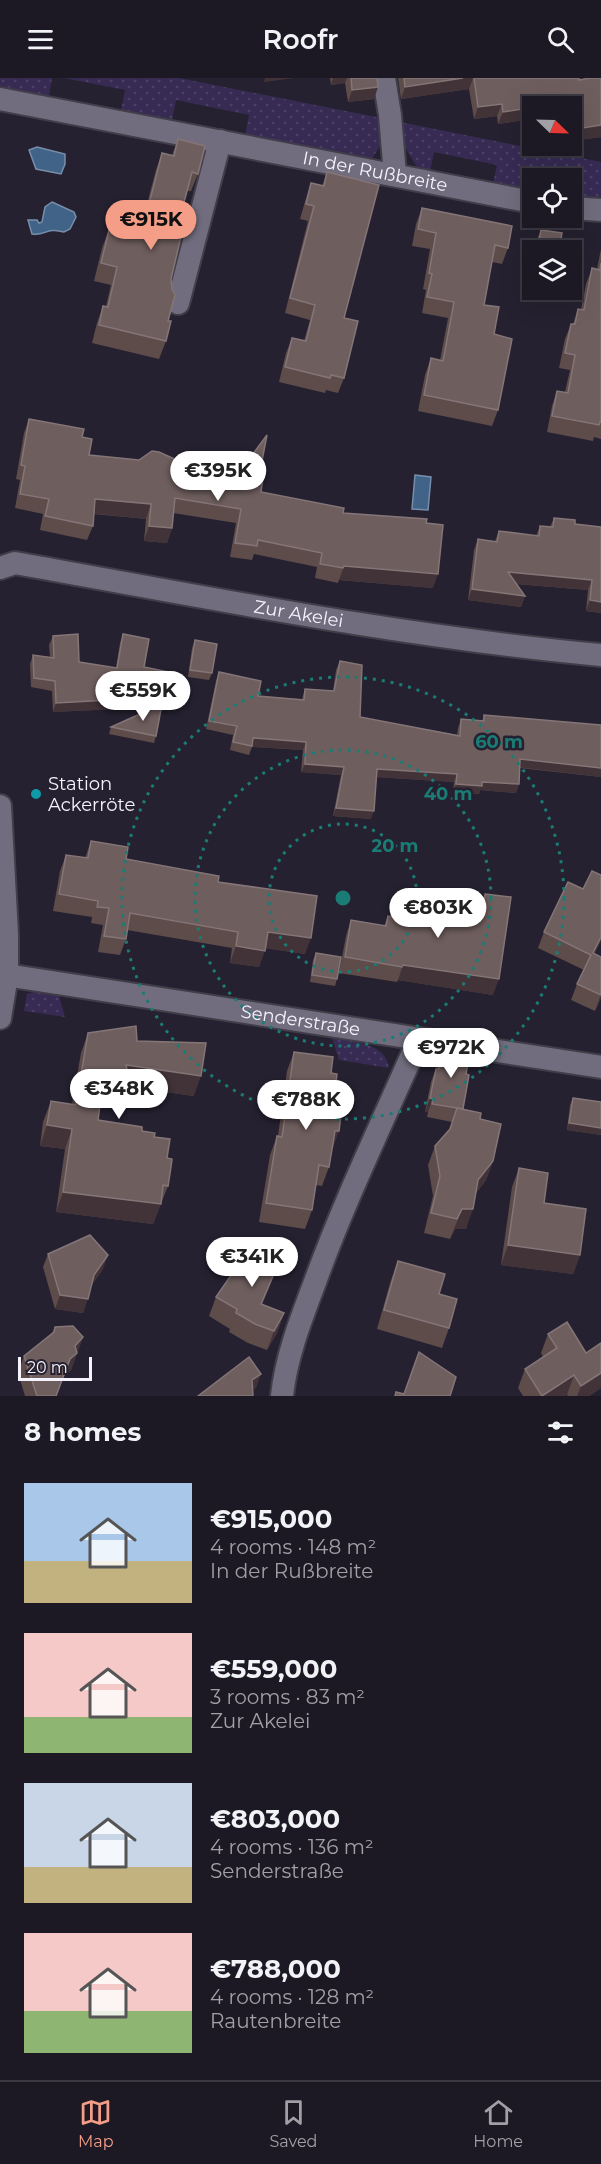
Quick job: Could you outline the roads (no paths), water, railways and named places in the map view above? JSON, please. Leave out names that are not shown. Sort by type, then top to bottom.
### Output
[{"type":"street","points":[[384,78],[395,175]]},
{"type":"street","name":"In der Rußbreite","points":[[0,99],[522,200]]},
{"type":"street","points":[[178,303],[220,141]]},
{"type":"street","points":[[582,209],[601,210]]},
{"type":"street","name":"Zur Akelei","points":[[0,568],[15,563],[443,637],[523,648],[601,655]]},
{"type":"street","points":[[0,806],[7,934],[0,1018]]},
{"type":"street","name":"Senderstraße","points":[[3,975],[601,1067]]},
{"type":"street","points":[[282,1396],[284,1373],[330,1241],[419,1039]]},
{"type":"water","points":[[37,147],[65,154],[65,164],[61,174],[36,169],[29,150]]},
{"type":"water","points":[[52,202],[74,212],[76,217],[70,229],[64,232],[53,230],[32,234],[28,220],[42,222],[45,207]]},
{"type":"water","points":[[415,475],[431,477],[428,510],[412,509]]},
{"type":"place","name":"Station Ackerröte","points":[[36,794]]}]
